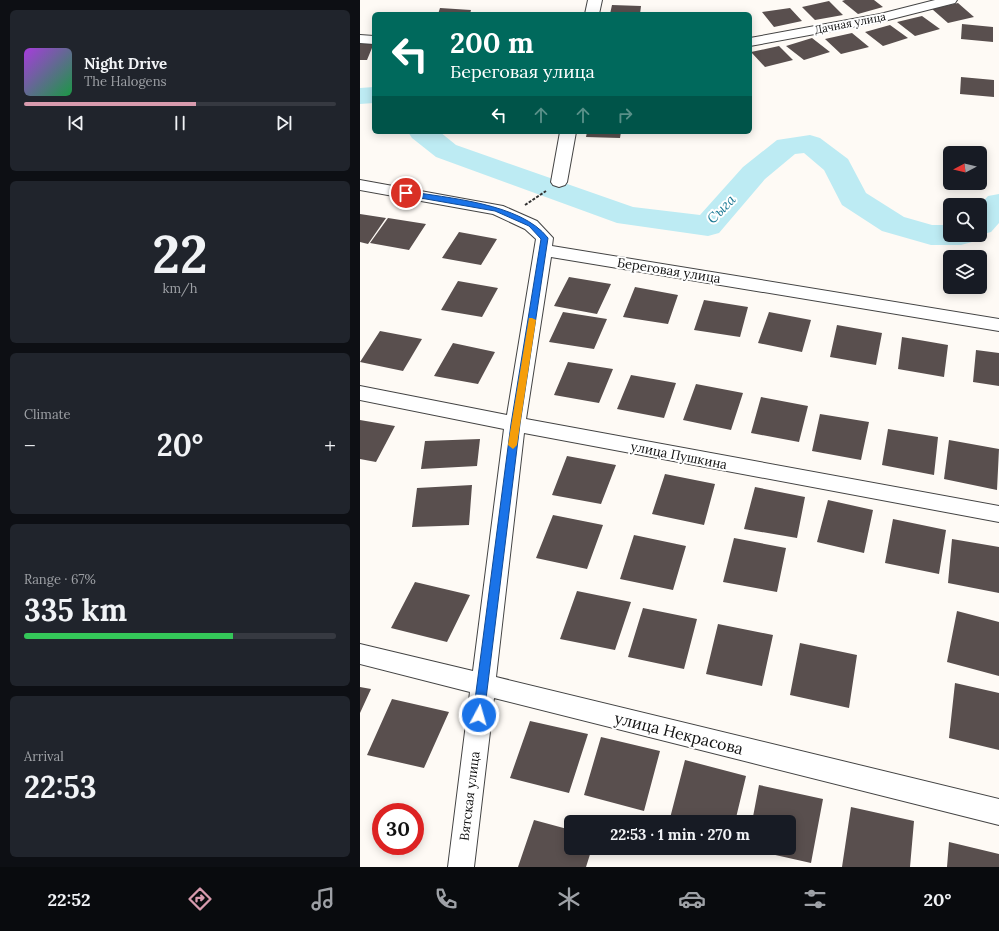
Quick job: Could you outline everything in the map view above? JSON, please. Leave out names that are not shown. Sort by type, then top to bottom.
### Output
[{"type":"street","points":[[592,12],[595,0]]},
{"type":"street","name":"Дачная улица","points":[[752,42],[880,18],[950,0]]},
{"type":"street","points":[[360,39],[372,40]]},
{"type":"street","points":[[559,182],[568,134]]},
{"type":"street","points":[[360,185],[497,210],[531,224],[544,238],[543,250]]},
{"type":"street","name":"Береговая улица","points":[[543,250],[999,325]]},
{"type":"street","name":"Вятская улица","points":[[461,867],[515,424],[543,250]]},
{"type":"street","name":"улица Пушкина","points":[[360,393],[515,424],[999,514]]},
{"type":"street","name":"улица Некрасова","points":[[360,654],[999,812]]},
{"type":"path","points":[[510,215],[559,182]]},
{"type":"building","points":[[874,0],[883,7],[858,14],[842,1]]},
{"type":"building","points":[[829,1],[843,15],[815,20],[802,7]]},
{"type":"building","points":[[958,3],[974,17],[948,23],[932,9]]},
{"type":"building","points":[[612,5],[641,6],[640,12],[610,12]]},
{"type":"building","points":[[440,8],[471,10],[470,12],[439,12]]},
{"type":"building","points":[[790,8],[802,21],[774,27],[762,12]]},
{"type":"building","points":[[922,16],[940,29],[915,36],[897,22]]},
{"type":"building","points":[[962,24],[993,27],[993,42],[961,39]]},
{"type":"building","points":[[890,25],[908,38],[883,46],[865,32]]},
{"type":"building","points":[[852,33],[869,47],[841,54],[825,39]]},
{"type":"building","points":[[812,38],[830,52],[804,60],[786,46]]},
{"type":"building","points":[[360,42],[372,43],[372,48],[367,60],[360,60]]},
{"type":"building","points":[[779,46],[793,60],[765,67],[752,52]]},
{"type":"building","points":[[961,77],[994,80],[994,97],[960,94]]},
{"type":"building","points":[[587,134],[621,134],[620,138],[586,137]]},
{"type":"building","points":[[360,214],[386,218],[368,244],[360,242]]},
{"type":"building","points":[[388,218],[426,224],[409,250],[370,243]]},
{"type":"building","points":[[459,232],[497,239],[481,265],[442,258]]},
{"type":"building","points":[[569,277],[611,284],[597,314],[554,306]]},
{"type":"building","points":[[458,281],[498,288],[482,317],[441,310]]},
{"type":"building","points":[[635,287],[678,295],[668,324],[623,317]]},
{"type":"building","points":[[704,300],[748,307],[740,337],[694,330]]},
{"type":"building","points":[[563,312],[607,319],[594,349],[549,342]]},
{"type":"building","points":[[769,312],[811,320],[802,352],[758,343]]},
{"type":"building","points":[[837,325],[882,333],[876,365],[830,357]]},
{"type":"building","points":[[380,331],[422,339],[403,371],[360,362]]},
{"type":"building","points":[[902,337],[948,345],[944,377],[898,369]]},
{"type":"building","points":[[453,343],[495,352],[478,384],[434,376]]},
{"type":"building","points":[[976,350],[999,353],[999,386],[973,382]]},
{"type":"building","points":[[568,362],[613,369],[599,403],[554,395]]},
{"type":"building","points":[[631,375],[676,383],[664,418],[617,409]]},
{"type":"building","points":[[696,384],[743,393],[731,430],[683,420]]},
{"type":"building","points":[[761,397],[808,406],[799,442],[751,433]]},
{"type":"building","points":[[820,414],[869,422],[861,460],[812,451]]},
{"type":"building","points":[[360,420],[395,426],[376,462],[360,459]]},
{"type":"building","points":[[888,429],[938,437],[934,475],[882,465]]},
{"type":"building","points":[[480,439],[477,466],[421,469],[425,441]]},
{"type":"building","points":[[949,440],[999,449],[997,490],[944,479]]},
{"type":"building","points":[[567,456],[616,465],[601,504],[552,495]]},
{"type":"building","points":[[665,474],[715,484],[704,525],[652,514]]},
{"type":"building","points":[[472,485],[469,525],[412,527],[417,488]]},
{"type":"building","points":[[755,487],[805,497],[797,538],[744,529]]},
{"type":"building","points":[[828,500],[873,510],[864,553],[817,542]]},
{"type":"building","points":[[553,515],[603,525],[587,569],[536,558]]},
{"type":"building","points":[[893,519],[946,530],[939,574],[885,563]]},
{"type":"building","points":[[634,535],[686,546],[673,590],[620,579]]},
{"type":"building","points":[[734,538],[786,548],[777,592],[723,582]]},
{"type":"building","points":[[952,539],[999,547],[999,593],[948,583]]},
{"type":"building","points":[[415,582],[470,595],[447,642],[391,628]]},
{"type":"building","points":[[577,591],[631,602],[615,650],[560,639]]},
{"type":"building","points":[[643,608],[697,619],[684,669],[628,657]]},
{"type":"building","points":[[957,611],[999,622],[999,676],[947,662]]},
{"type":"building","points":[[718,624],[773,635],[762,686],[706,674]]},
{"type":"building","points":[[800,643],[857,655],[849,708],[790,695]]},
{"type":"building","points":[[955,683],[999,693],[999,750],[949,738]]},
{"type":"building","points":[[360,687],[371,689],[360,713]]},
{"type":"building","points":[[392,699],[449,712],[424,768],[367,755]]},
{"type":"building","points":[[530,721],[588,734],[569,793],[510,778]]},
{"type":"building","points":[[601,737],[660,751],[644,811],[584,795]]},
{"type":"building","points":[[685,760],[746,776],[737,815],[671,815]]},
{"type":"building","points":[[759,785],[823,799],[811,863],[776,855],[796,855],[796,815],[753,815]]},
{"type":"building","points":[[851,807],[914,821],[910,867],[842,867]]},
{"type":"building","points":[[534,820],[564,828],[564,855],[590,855],[586,867],[518,867]]},
{"type":"building","points":[[949,842],[999,854],[999,867],[947,867]]},
{"type":"waterway","name":"Сыга","points":[[360,96],[372,95]]},
{"type":"waterway","name":"Сыга","points":[[425,134],[446,151],[628,216],[708,226],[754,173],[787,146],[810,144],[837,165],[853,198],[893,224],[931,235],[943,235]]},
{"type":"waterway","name":"Сыга","points":[[987,217],[999,203]]},
{"type":"slow traffic","points":[[513,445],[532,320]]},
{"type":"route","points":[[406,193],[497,210],[531,224],[544,238],[515,424],[479,715]]}]
